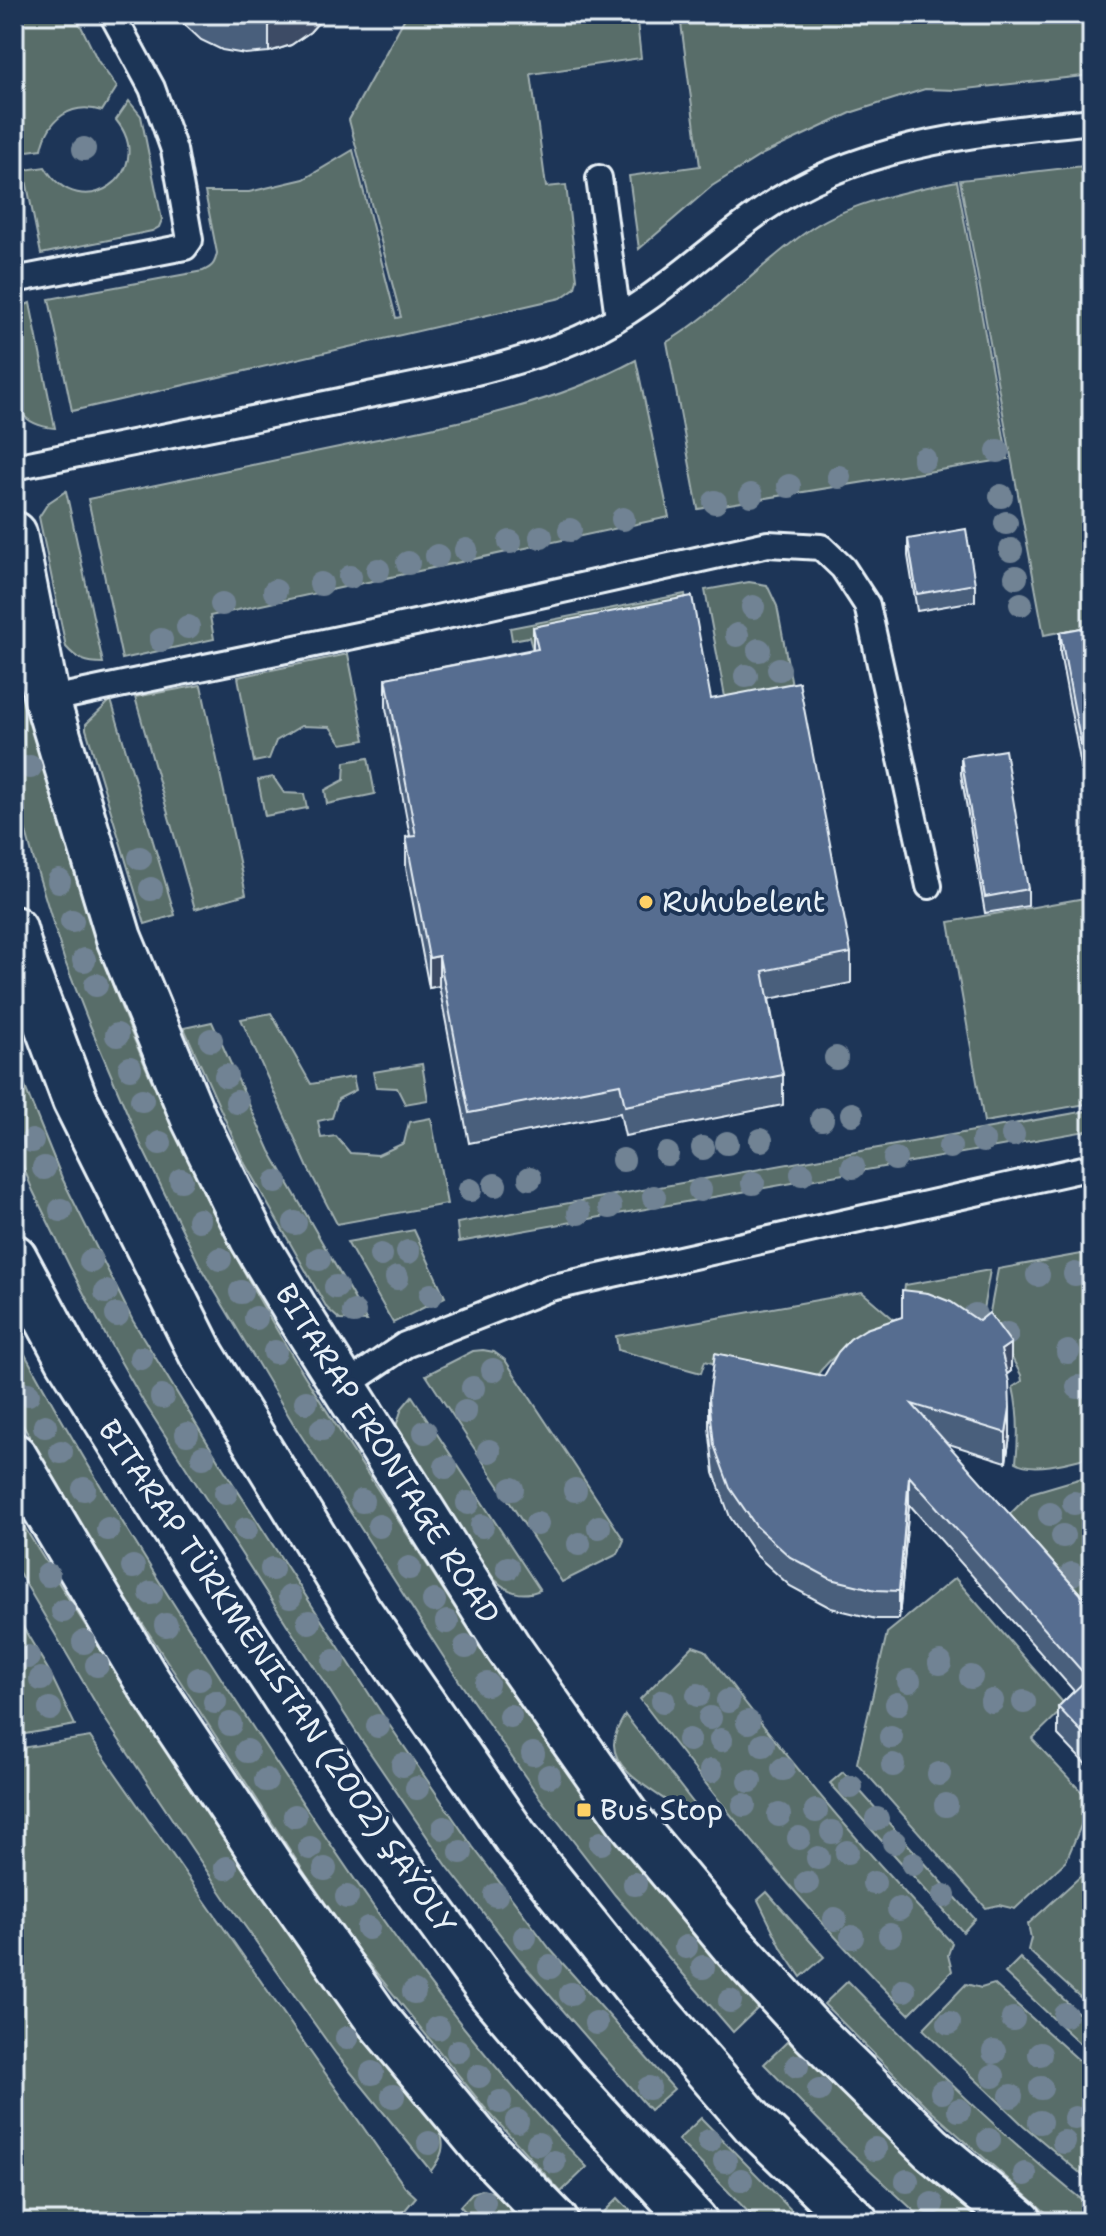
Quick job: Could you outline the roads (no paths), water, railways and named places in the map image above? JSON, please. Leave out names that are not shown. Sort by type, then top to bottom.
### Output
[{"type":"street","name":"BITARAP FRONTAGE ROAD","points":[[14,534],[47,700],[119,938],[194,1119],[253,1239],[508,1647],[630,1821],[733,1945],[812,2031],[931,2148],[1020,2222]]},
{"type":"street","points":[[14,929],[75,1100],[202,1355],[359,1611],[516,1838],[637,1989],[754,2124],[856,2222]]},
{"type":"street","name":"BITARAP TÜRKMENISTAN (2002) ŞAÝOLY","points":[[14,1257],[68,1358],[159,1504],[380,1842],[491,1993],[563,2078],[695,2222]]},
{"type":"street","points":[[14,1456],[146,1679],[352,1983],[429,2083],[486,2150],[556,2222]]},
{"type":"lane","points":[[14,280],[185,247],[190,240],[174,150],[152,88],[112,14]]},
{"type":"lane","points":[[14,467],[440,380],[524,357],[566,343],[618,317],[693,266],[764,209],[813,181],[879,155],[935,141],[1092,121]]},
{"type":"lane","points":[[599,178],[618,317]]},
{"type":"lane","points":[[47,700],[415,623],[768,544],[821,547],[843,568],[867,605],[929,886]]},
{"type":"lane","points":[[345,1386],[405,1345],[550,1288],[1092,1167]]},
{"type":"place","name":"Ruhubelent","points":[[646,902]]},
{"type":"place","name":"Bus Stop","points":[[584,1810]]}]
